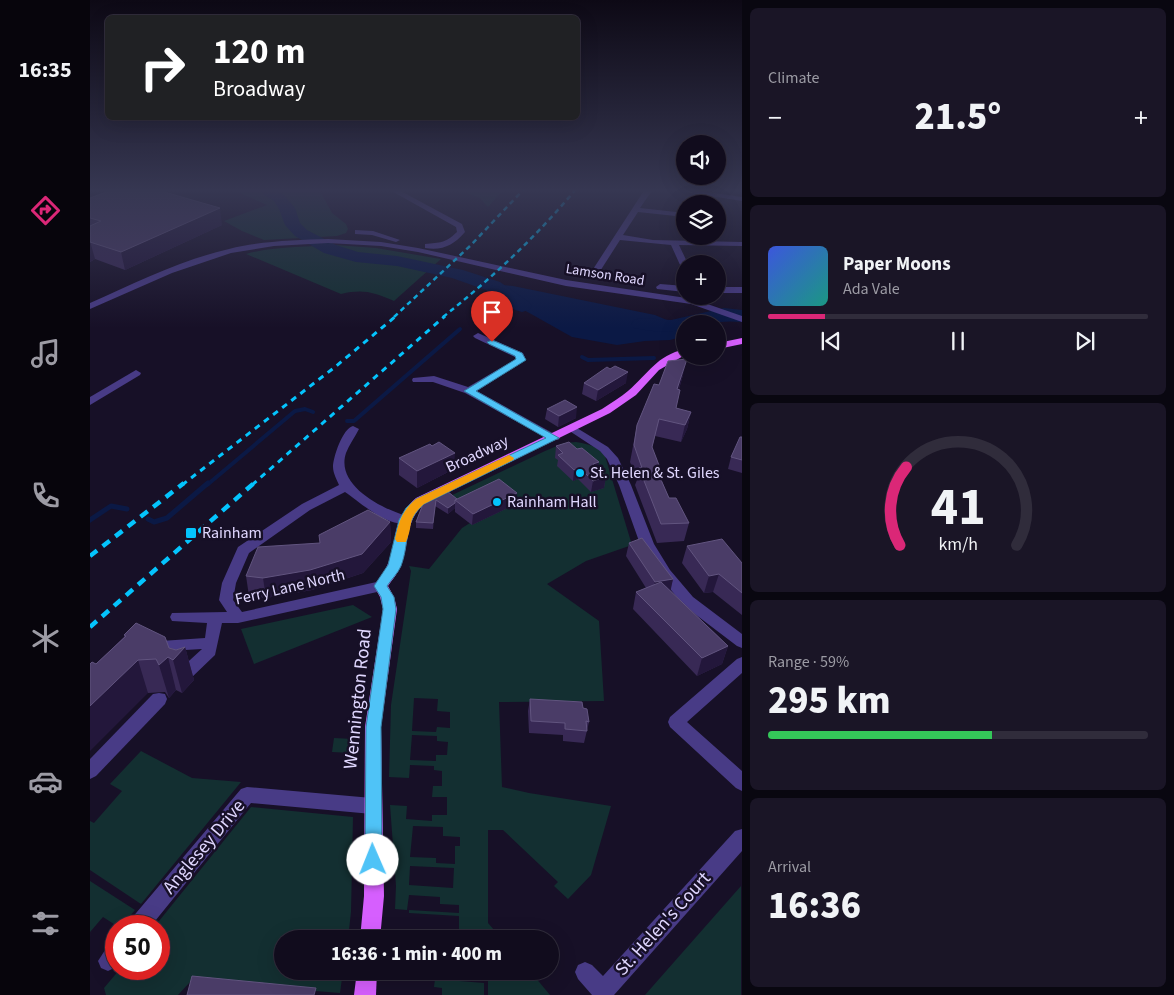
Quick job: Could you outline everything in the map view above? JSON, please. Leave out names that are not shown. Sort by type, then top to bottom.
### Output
[{"type":"main road","points":[[726,345],[742,341]]},
{"type":"main road","points":[[726,348],[742,350]]},
{"type":"main road","name":"Broadway","points":[[380,586],[394,566],[405,520],[410,510],[420,501],[554,438],[606,411],[632,393],[655,368],[676,355]]},
{"type":"main road","name":"Wennington Road","points":[[371,930],[374,896],[373,727],[390,609],[387,597],[380,586]]},
{"type":"main road","points":[[365,995],[366,980]]},
{"type":"street","name":"Lamson Road","points":[[90,306],[169,271],[202,259],[246,248],[295,242],[328,241],[350,235]]},
{"type":"street","name":"Lamson Road","points":[[362,235],[541,278],[684,300],[712,307],[740,319]]},
{"type":"street","points":[[381,235],[441,247],[448,245],[458,235]]},
{"type":"street","points":[[592,277],[618,237],[674,243],[742,244]]},
{"type":"street","points":[[674,243],[680,255]]},
{"type":"street","points":[[660,287],[676,288]]},
{"type":"street","points":[[726,290],[742,290]]},
{"type":"street","points":[[469,391],[521,360],[519,355],[478,336]]},
{"type":"street","points":[[90,402],[136,373]]},
{"type":"street","points":[[417,380],[434,379],[469,391],[554,438]]},
{"type":"street","points":[[572,428],[604,449],[612,458],[625,485],[647,544],[665,573],[688,601],[742,642]]},
{"type":"street","points":[[353,430],[340,454],[339,468],[346,487],[388,516],[405,520]]},
{"type":"street","points":[[238,618],[226,600],[229,582],[243,550],[306,507],[346,487]]},
{"type":"street","name":"Ferry Lane North","points":[[177,617],[238,618],[380,586]]},
{"type":"street","points":[[184,675],[210,651],[215,618]]},
{"type":"street","points":[[139,646],[211,643]]},
{"type":"street","points":[[742,663],[676,722],[742,783]]},
{"type":"street","points":[[90,771],[159,699]]},
{"type":"street","name":"Anglesey Drive","points":[[147,915],[247,795],[372,806]]},
{"type":"street","name":"St. Helen's Court","points":[[585,972],[603,992],[742,837]]},
{"type":"green space","points":[[253,235],[339,235],[337,236],[264,240]]},
{"type":"green space","points":[[336,245],[376,248],[441,259],[394,301],[368,292],[341,294],[246,254],[279,248]]},
{"type":"green space","points":[[576,442],[596,448],[605,456],[632,545],[586,561],[547,584],[599,621],[604,701],[499,702],[502,787],[611,806],[591,875],[568,899],[554,886],[558,882],[503,830],[488,830],[488,923],[494,930],[459,930],[459,916],[409,913],[409,910],[459,913],[459,905],[440,904],[440,897],[409,895],[407,910],[395,909],[396,886],[390,805],[407,806],[406,819],[432,821],[432,815],[447,815],[447,797],[432,797],[433,786],[442,786],[442,771],[434,770],[434,766],[410,765],[409,778],[389,777],[391,705],[411,571],[409,566],[429,569],[462,528],[470,523],[467,521],[474,517],[448,497],[564,443]],"holes":[[[414,698],[438,699],[437,711],[450,712],[450,728],[437,727],[436,732],[412,731]],[[412,735],[437,736],[437,741],[448,742],[447,755],[436,755],[436,761],[410,760]],[[413,826],[443,827],[443,836],[460,837],[460,846],[455,846],[455,864],[436,863],[436,858],[410,857]],[[410,866],[454,868],[453,888],[409,885]]]},
{"type":"green space","points":[[353,605],[372,617],[254,664],[241,629]]},
{"type":"green space","points":[[334,738],[353,739],[351,753],[332,752]]},
{"type":"green space","points":[[141,751],[192,778],[241,782],[141,904],[90,870],[90,821],[94,823],[122,791],[110,784]]},
{"type":"green space","points":[[251,807],[353,817],[349,930],[274,930],[274,980],[342,980],[340,993],[191,981],[178,995],[106,995],[104,988],[111,980],[170,980],[170,915],[164,915]]},
{"type":"green space","points":[[90,881],[135,910],[131,915],[105,915],[105,918],[103,917],[90,932]]},
{"type":"green space","points":[[741,886],[741,995],[645,995]]},
{"type":"green space","points":[[435,980],[484,983],[484,995],[442,995],[442,988],[434,987]]},
{"type":"green space","points":[[488,980],[538,980],[550,995],[488,995]]},
{"type":"water","points":[[493,284],[513,286],[655,315],[676,324],[676,338],[617,345],[572,337],[494,293]]},
{"type":"building","points":[[90,235],[158,235],[121,252],[90,242]]},
{"type":"building","points":[[676,360],[676,365],[685,365],[677,389],[680,390],[676,408],[691,412],[685,425],[659,419],[652,447],[662,473],[658,473],[669,498],[676,498],[689,523],[661,524],[639,468],[642,468],[634,445],[637,425],[654,384],[659,385],[668,361]]},
{"type":"building","points":[[615,366],[628,372],[598,390],[584,383],[607,367],[610,369]]},
{"type":"building","points":[[565,400],[577,407],[559,416],[547,409]]},
{"type":"building","points":[[740,437],[742,437],[742,460],[731,457]]},
{"type":"building","points":[[439,442],[455,453],[417,471],[399,458],[430,444],[432,446]]},
{"type":"building","points":[[569,442],[577,449],[582,448],[599,462],[593,464],[606,476],[593,481],[580,468],[574,470],[558,455],[563,453],[556,446]]},
{"type":"building","points":[[499,479],[517,493],[473,514],[455,500]]},
{"type":"building","points":[[447,491],[457,499],[455,503],[448,508],[436,500],[433,523],[416,522],[423,504]]},
{"type":"building","points":[[368,510],[390,522],[362,554],[310,570],[263,578],[246,576],[258,547],[320,543],[319,535]]},
{"type":"building","points":[[642,538],[673,579],[655,582],[629,543]]},
{"type":"building","points":[[722,539],[742,563],[742,593],[719,574],[709,576],[687,546]]},
{"type":"building","points":[[661,582],[728,646],[702,658],[636,592]]},
{"type":"building","points":[[136,623],[165,637],[169,648],[176,650],[185,647],[173,660],[168,657],[159,665],[156,659],[138,660],[90,706],[90,664],[92,662],[96,664],[126,636],[124,635]]},
{"type":"building","points":[[530,699],[582,702],[583,708],[587,709],[589,722],[586,721],[587,731],[565,729],[565,723],[531,721]]},
{"type":"building","points":[[192,976],[316,988],[314,995],[187,995]]},
{"type":"waterway","points":[[305,235],[330,249],[356,257],[397,261],[457,274],[493,286],[522,306]]},
{"type":"waterway","points":[[641,324],[671,326],[724,314],[742,316]]},
{"type":"waterway","points":[[347,421],[354,421],[460,329]]},
{"type":"waterway","points":[[582,357],[588,360],[654,358]]},
{"type":"waterway","points":[[207,485],[295,411],[305,409],[313,412]]},
{"type":"waterway","points":[[148,519],[154,522],[167,518],[208,483]]},
{"type":"waterway","points":[[90,520],[111,506],[127,509]]},
{"type":"railway","points":[[394,317],[480,235]]},
{"type":"railway","points":[[443,317],[479,287],[534,235]]},
{"type":"railway","points":[[182,485],[335,367],[396,316]]},
{"type":"railway","points":[[252,485],[445,316]]},
{"type":"railway","points":[[90,556],[184,483]]},
{"type":"railway","points":[[90,627],[254,483]]},
{"type":"slow traffic","points":[[401,539],[405,520],[410,510],[420,501],[509,458]]},
{"type":"place","name":"St. Helen & St. Giles","points":[[580,473]]},
{"type":"place","name":"Rainham Hall","points":[[497,502]]},
{"type":"place","name":"Rainham","points":[[191,533]]},
{"type":"route","points":[[373,860],[373,727],[390,609],[387,597],[380,586],[390,575],[394,566],[400,548],[405,520],[410,510],[420,501],[554,438],[469,391],[521,360],[519,355],[492,342]]}]
